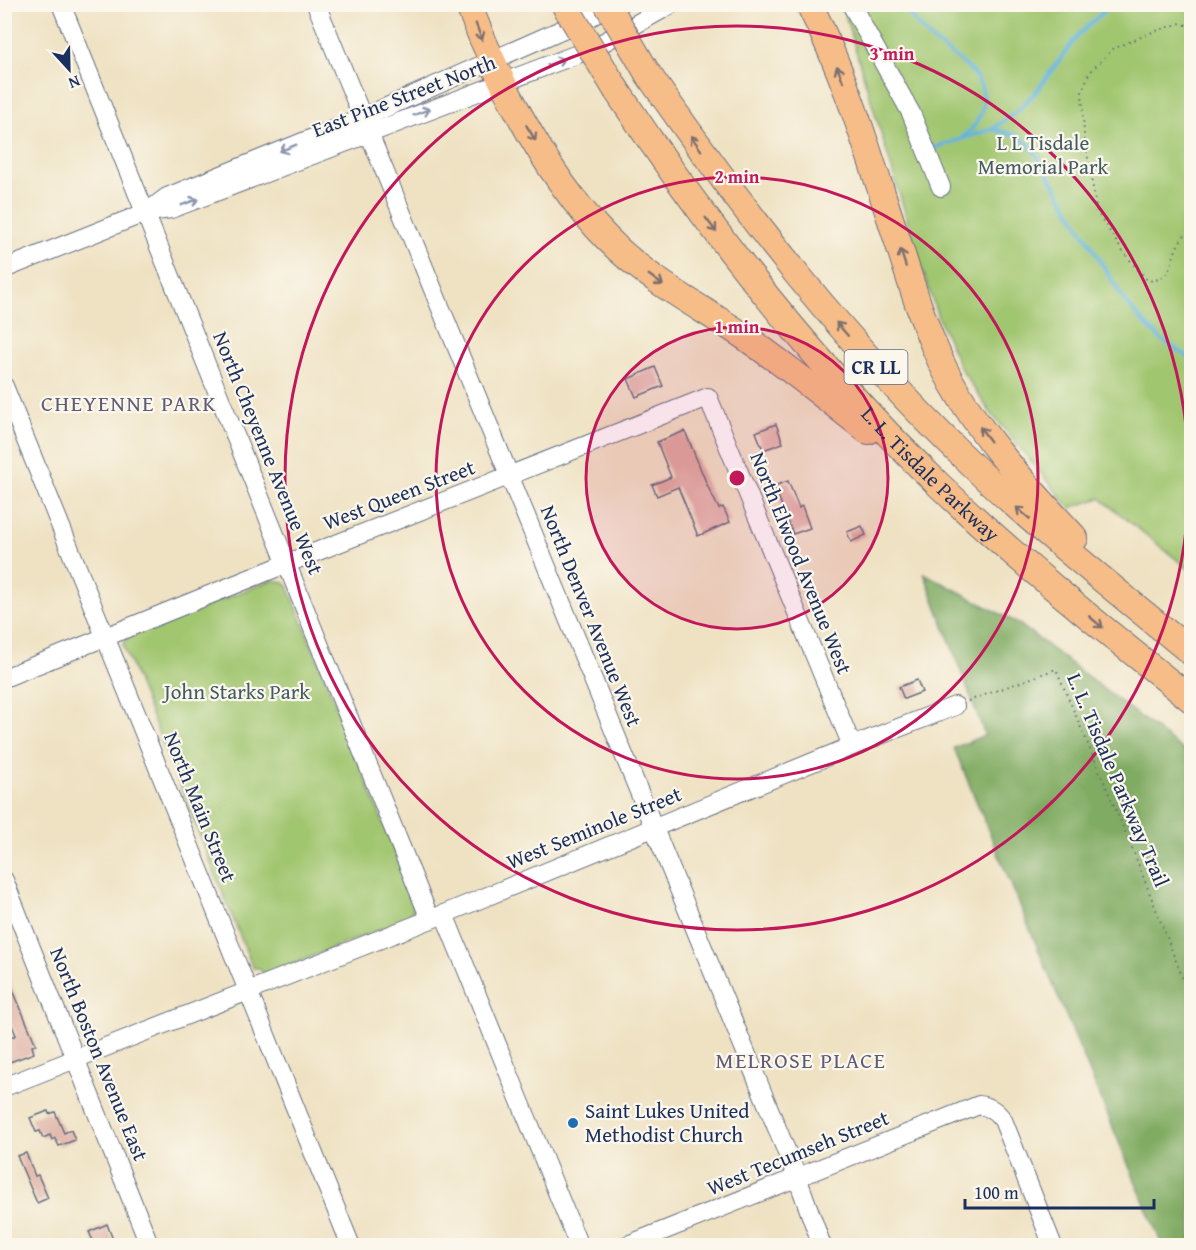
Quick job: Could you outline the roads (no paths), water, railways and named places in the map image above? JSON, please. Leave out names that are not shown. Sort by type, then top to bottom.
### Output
[{"type":"highway","points":[[468,4],[496,71],[540,148],[596,227],[619,250],[667,288],[782,363],[940,486]]},
{"type":"highway","name":"L. L. Tisdale Parkway","points":[[564,4],[617,91],[687,194],[763,292],[855,398],[940,486],[1051,585],[1191,700]]},
{"type":"highway","name":"L. L. Tisdale Parkway","points":[[607,4],[648,74],[715,170],[823,308],[871,362],[967,460],[1020,510],[1191,653]]},
{"type":"highway","points":[[815,12],[852,103],[916,301],[942,363],[979,426],[1004,460],[1149,618]]},
{"type":"street","name":"North Cheyenne Avenue West","points":[[62,4],[288,563],[579,1245]]},
{"type":"street","name":"North Denver Avenue West","points":[[316,4],[797,1177],[822,1245]]},
{"type":"street","name":"East Pine Street North","points":[[496,71],[562,30],[615,4]]},
{"type":"street","name":"East Pine Street North","points":[[4,269],[147,212],[167,197],[365,126],[442,84],[604,42],[672,4]]},
{"type":"street","points":[[851,4],[911,113],[941,187]]},
{"type":"street","name":"North Main Street","points":[[4,386],[351,1245]]},
{"type":"street","name":"West Queen Street","points":[[4,678],[708,397]]},
{"type":"street","name":"North Elwood Avenue West","points":[[708,397],[852,746]]},
{"type":"street","name":"West Seminole Street","points":[[4,1087],[437,916],[955,706]]},
{"type":"street","name":"North Boston Avenue East","points":[[4,880],[150,1245]]},
{"type":"street","name":"West Tecumseh Street","points":[[625,1245],[979,1105],[989,1106],[1003,1120],[1053,1245]]},
{"type":"waterway","points":[[902,4],[932,40],[972,72],[982,89],[983,107],[980,115],[963,137]]},
{"type":"waterway","points":[[933,148],[992,129],[1015,113],[1034,94],[1079,34],[1112,4]]},
{"type":"waterway","points":[[992,129],[1019,136],[1033,149],[1122,297],[1163,341],[1192,359]]},
{"type":"place","name":"Saint Lukes United Methodist Church","points":[[573,1123]]},
{"type":"district","name":"CHEYENNE PARK","points":[[129,403]]},
{"type":"district","name":"MELROSE PLACE","points":[[801,1060]]},
{"type":"park label","name":"L L Tisdale Memorial Park","points":[[1043,155]]},
{"type":"park label","name":"John Starks Park","points":[[237,692]]}]
